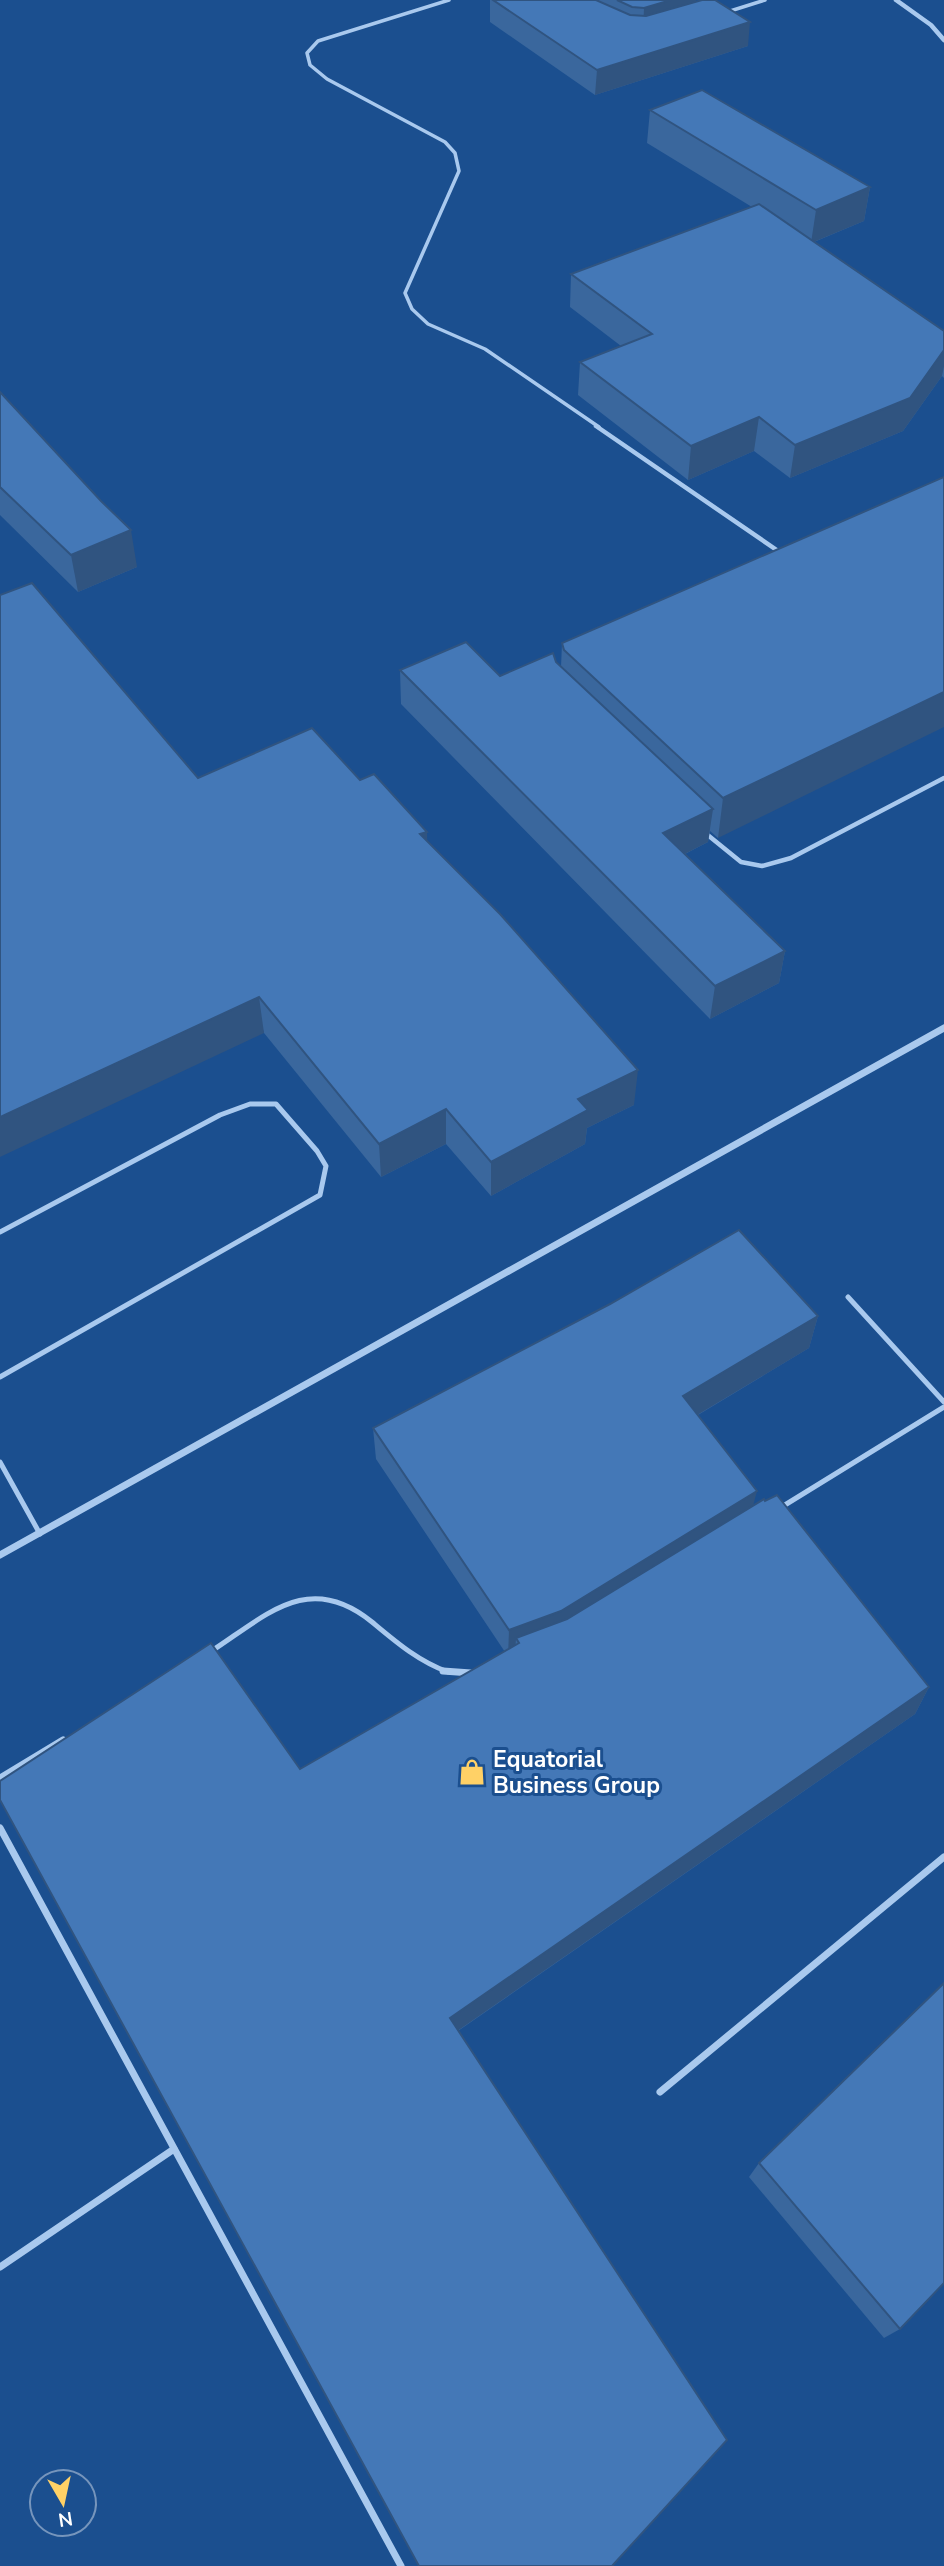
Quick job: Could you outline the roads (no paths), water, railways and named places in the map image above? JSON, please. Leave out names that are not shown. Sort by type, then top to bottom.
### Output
[{"type":"street","points":[[896,0],[931,25],[944,40]]},
{"type":"street","points":[[0,1555],[944,1028]]},
{"type":"lane","points":[[449,0],[318,41],[307,53],[310,65],[327,79],[445,142],[455,153],[459,171],[405,293],[412,309],[428,324],[485,349],[781,553]]},
{"type":"lane","points":[[718,15],[765,0]]},
{"type":"lane","points":[[697,825],[741,862],[762,866],[790,858],[944,778]]},
{"type":"lane","points":[[0,1232],[220,1115],[250,1104],[276,1104],[317,1151],[326,1166],[320,1195],[0,1377]]},
{"type":"lane","points":[[778,1509],[944,1405],[848,1297]]},
{"type":"lane","points":[[0,1462],[40,1534]]},
{"type":"lane","points":[[199,1659],[281,1609],[303,1599],[321,1597],[343,1602],[431,1667],[460,1675],[482,1671]]},
{"type":"lane","points":[[0,1778],[70,1736]]},
{"type":"lane","points":[[0,1828],[401,2566]]},
{"type":"lane","points":[[660,2092],[944,1857]]},
{"type":"lane","points":[[0,2267],[174,2150]]},
{"type":"place","name":"Equatorial Business Group","points":[[472,1772]]}]
